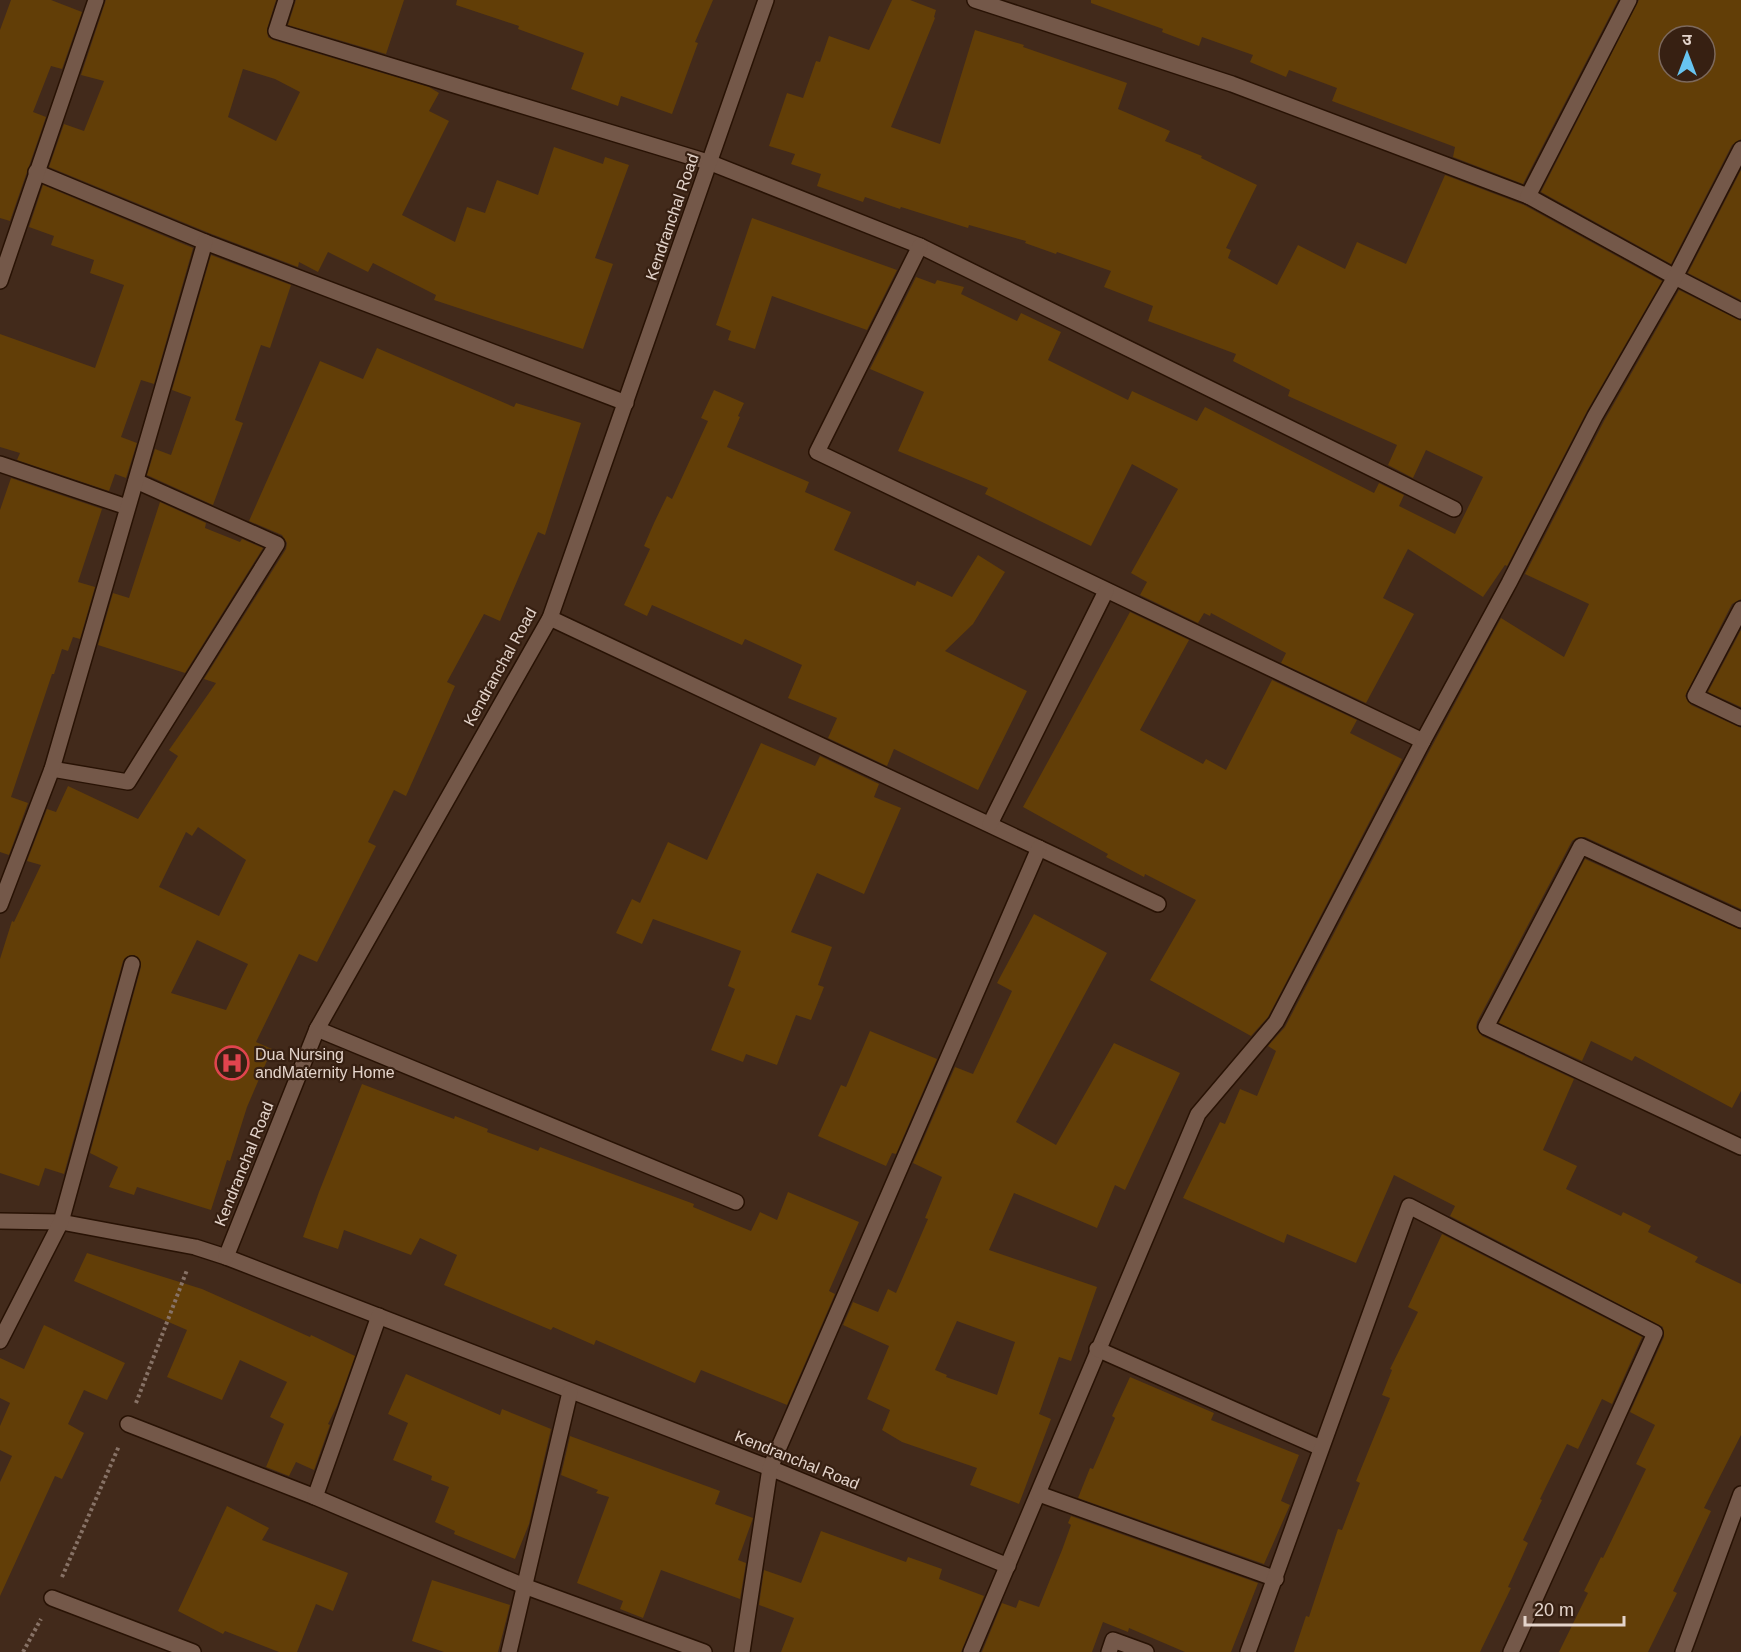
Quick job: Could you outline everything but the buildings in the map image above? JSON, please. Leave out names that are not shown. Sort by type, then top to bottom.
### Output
[{"type":"street","points":[[0,280],[96,0]]},
{"type":"street","points":[[286,0],[276,32],[711,163],[920,246],[1454,509]]},
{"type":"street","name":"Kendranchal Road","points":[[226,1257],[317,1029],[550,618],[711,163],[766,0]]},
{"type":"street","points":[[975,0],[1232,84],[1528,196],[1741,311]]},
{"type":"street","points":[[1528,196],[1629,0]]},
{"type":"street","points":[[971,1652],[1198,1114],[1276,1022],[1423,741],[1509,583],[1594,416],[1675,277],[1741,149]]},
{"type":"street","points":[[36,172],[205,242],[626,403]]},
{"type":"street","points":[[0,905],[6,871],[52,769],[205,242]]},
{"type":"street","points":[[920,246],[817,452],[1423,741]]},
{"type":"street","points":[[0,464],[127,507]]},
{"type":"street","points":[[52,769],[128,782],[277,544],[136,481]]},
{"type":"street","points":[[990,824],[1107,591]]},
{"type":"street","points":[[1741,609],[1695,696],[1741,718]]},
{"type":"street","points":[[550,618],[1158,904]]},
{"type":"street","points":[[1741,920],[1581,846],[1486,1027],[1741,1147]]},
{"type":"street","points":[[742,1652],[770,1468],[1039,848]]},
{"type":"street","points":[[0,1341],[61,1222],[132,964]]},
{"type":"street","points":[[317,1029],[736,1202]]},
{"type":"street","points":[[1248,1652],[1409,1206],[1655,1333],[1511,1652]]},
{"type":"street","name":"Kendranchal Road","points":[[0,1221],[61,1222],[195,1247],[226,1257],[770,1468],[1008,1566]]},
{"type":"street","points":[[315,1497],[379,1316]]},
{"type":"street","points":[[1098,1349],[1321,1448]]},
{"type":"street","points":[[509,1652],[570,1392]]},
{"type":"street","points":[[128,1424],[315,1497],[524,1586],[704,1652]]},
{"type":"street","points":[[1039,1494],[1276,1579]]},
{"type":"street","points":[[1683,1652],[1741,1494]]},
{"type":"street","points":[[52,1598],[193,1652]]},
{"type":"street","points":[[1109,1652],[1113,1640],[1146,1652]]},
{"type":"path","points":[[23,1652],[52,1598],[128,1424],[195,1247]]},
{"type":"place","name":"Dua Nursing andMaternity Home","points":[[232,1063]]}]
